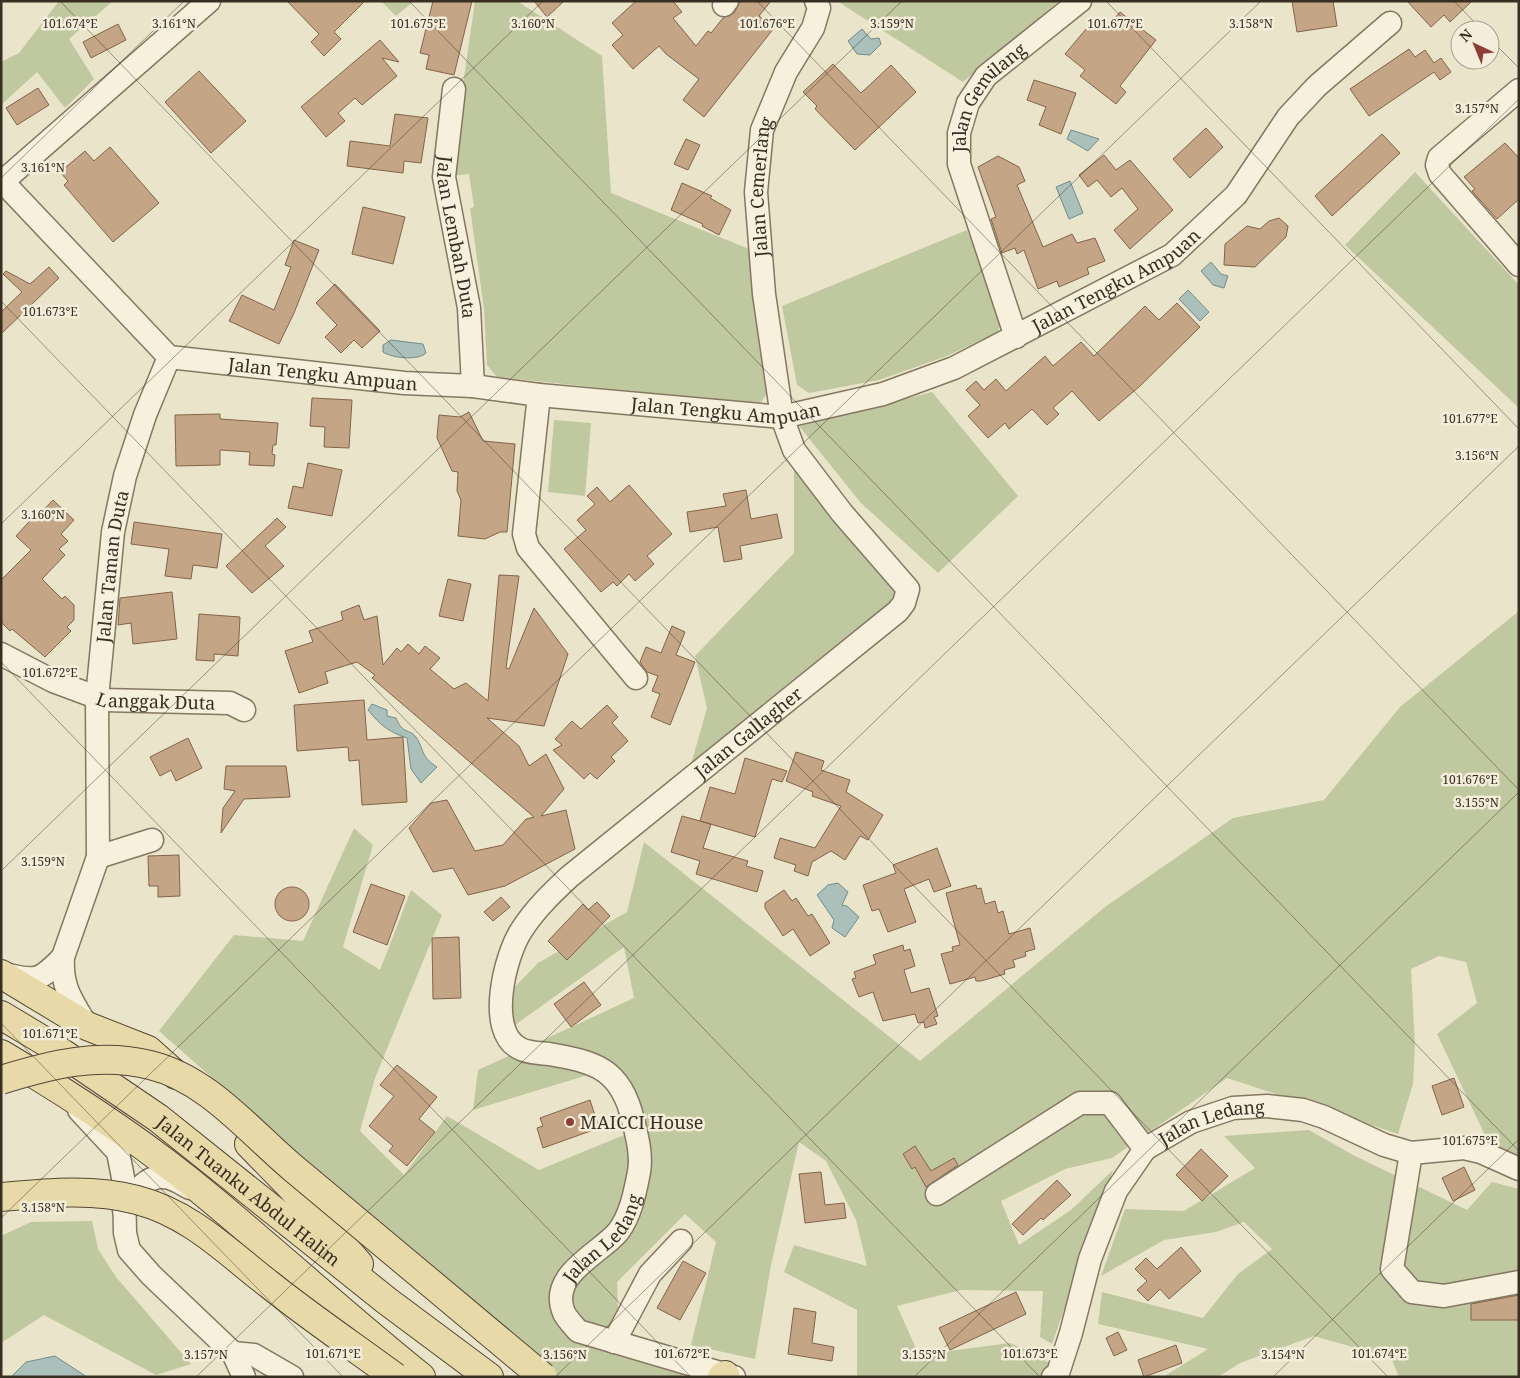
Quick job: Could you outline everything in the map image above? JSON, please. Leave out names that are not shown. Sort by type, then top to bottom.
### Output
[{"type":"main road","points":[[1,974],[88,1026],[123,1038],[148,1050],[198,1093],[290,1186],[345,1245],[387,1301]]},
{"type":"main road","name":"Jalan Tuanku Abdul Halim","points":[[1,1015],[46,1042],[158,1118],[387,1301],[490,1377]]},
{"type":"main road","name":"Jalan Tuanku Abdul Halim","points":[[1,1054],[49,1082],[124,1131],[209,1197],[354,1323],[421,1377]]},
{"type":"main road","points":[[1,1080],[56,1064],[91,1060],[150,1064],[180,1076],[206,1092],[284,1160],[543,1377]]},
{"type":"main road","points":[[1,1197],[89,1193],[137,1200],[181,1218],[218,1241],[269,1284],[395,1377]]},
{"type":"street","points":[[169,357],[2,182],[209,1]]},
{"type":"street","name":"Jalan Cemerlang","points":[[782,417],[764,294],[756,192],[762,130],[786,72],[812,28],[820,8],[816,1]]},
{"type":"street","name":"Jalan Gemilang","points":[[1016,337],[959,164],[959,133],[968,103],[986,76],[1080,1]]},
{"type":"street","name":"Jalan Tengku Ampuan","points":[[169,357],[404,383],[473,386],[539,395],[782,417],[883,394],[954,368],[1172,256],[1236,195],[1288,117],[1317,86],[1390,23]]},
{"type":"street","name":"Jalan Lembah Duta","points":[[454,89],[444,177],[470,308],[473,386]]},
{"type":"street","points":[[1519,90],[1439,158],[1437,166],[1440,174],[1519,265]]},
{"type":"street","name":"Jalan Taman Duta","points":[[88,1026],[65,989],[62,971],[63,957],[98,857],[97,698],[113,532],[125,476],[145,415],[169,357]]},
{"type":"street","points":[[539,395],[524,534],[528,548],[636,678]]},
{"type":"street","name":"Jalan Gallagher","points":[[520,1049],[507,1039],[501,1023],[501,1006],[508,963],[520,932],[538,907],[569,877],[898,611],[904,603],[908,588],[842,513],[794,450],[782,417]]},
{"type":"street","name":"Langgak Duta","points":[[1,654],[53,681],[97,698],[111,701],[240,702]]},
{"type":"street","points":[[98,857],[152,840]]},
{"type":"street","name":"Jalan Taman Duta","points":[[1,974],[29,980],[48,973],[63,957]]},
{"type":"street","name":"Jalan Ledang","points":[[520,1049],[572,1058],[601,1067],[616,1080],[630,1107],[638,1142],[640,1169],[630,1210],[618,1231],[567,1277],[560,1297],[564,1314],[578,1331],[727,1376]]},
{"type":"street","points":[[49,1082],[82,1113],[118,1152],[124,1184],[124,1210],[129,1250],[152,1276],[233,1353],[244,1377]]},
{"type":"street","points":[[937,1194],[1080,1103],[1110,1103],[1145,1149]]},
{"type":"street","name":"Jalan Ledang","points":[[1052,1377],[1058,1374],[1071,1333],[1090,1259],[1116,1191],[1145,1149],[1191,1122],[1233,1108],[1267,1106],[1302,1110],[1324,1117],[1384,1145],[1411,1153],[1464,1148],[1481,1152],[1519,1169]]},
{"type":"street","points":[[1411,1153],[1392,1269],[1412,1292],[1444,1296],[1519,1282]]},
{"type":"street","points":[[124,1210],[136,1190],[150,1180],[167,1177],[209,1197]]},
{"type":"street","points":[[614,1342],[650,1274],[681,1241]]},
{"type":"street","points":[[233,1353],[254,1355],[292,1377]]},
{"type":"green space","points":[[59,1],[113,1],[69,39],[94,79],[65,108],[37,72],[1,105],[1,62],[19,53]]},
{"type":"green space","points":[[381,1],[414,1],[396,16]]},
{"type":"green space","points":[[475,1],[517,1],[602,56],[611,193],[749,249],[754,310],[770,390],[759,404],[497,377],[487,365],[484,309],[470,208],[474,207],[469,174],[450,176]]},
{"type":"green space","points":[[837,1],[1059,1],[963,82]]},
{"type":"green space","points":[[1415,172],[1519,285],[1519,408],[1345,245]]},
{"type":"green space","points":[[967,230],[1003,318],[998,332],[947,356],[879,380],[809,393],[797,385],[782,306]]},
{"type":"green space","points":[[932,392],[1018,496],[938,573],[861,503],[799,426]]},
{"type":"green space","points":[[554,420],[591,423],[585,496],[548,492]]},
{"type":"green space","points":[[794,470],[895,584],[895,600],[691,764],[707,708],[695,656],[794,553]]},
{"type":"green space","points":[[1519,611],[1519,1159],[1492,1150],[1437,1034],[1477,1003],[1466,962],[1439,956],[1411,969],[1415,1045],[1413,1084],[1398,1134],[1227,1078],[1112,1158],[1065,1169],[1001,1201],[1019,1245],[1071,1210],[1113,1170],[1052,1344],[1040,1337],[1043,1291],[961,1290],[897,1306],[919,1355],[1010,1343],[1031,1352],[1072,1377],[857,1377],[857,1310],[784,1272],[794,1245],[867,1266],[856,1220],[826,1161],[799,1142],[771,1265],[755,1359],[691,1345],[716,1242],[685,1214],[617,1282],[618,1311],[602,1349],[686,1373],[679,1377],[552,1377],[159,1031],[234,935],[303,941],[354,828],[373,845],[343,947],[380,970],[411,890],[442,915],[375,1078],[360,1131],[404,1175],[447,1116],[539,1170],[641,1128],[611,1068],[473,1110],[478,1070],[634,998],[624,947],[508,1030],[505,997],[538,963],[627,912],[644,842],[920,1061],[1105,907],[1233,818],[1324,800],[1400,707]]},
{"type":"green space","points":[[1309,1130],[1355,1156],[1467,1210],[1492,1182],[1519,1189],[1519,1377],[1399,1377],[1391,1358],[1314,1336],[1240,1363],[1218,1377],[1163,1377],[1208,1349],[1098,1324],[1102,1292],[1203,1318],[1238,1274],[1272,1249],[1244,1222],[1216,1232],[1164,1240],[1101,1276],[1125,1209],[1184,1211],[1255,1168],[1224,1136]]},
{"type":"green space","points":[[92,1221],[98,1249],[116,1277],[191,1364],[156,1375],[44,1315],[1,1343],[1,1236],[31,1222]]},
{"type":"shaded area","points":[[862,29],[871,39],[879,38],[881,44],[870,55],[857,54],[848,41]]},
{"type":"shaded area","points":[[1071,130],[1099,139],[1088,151],[1067,139]]},
{"type":"shaded area","points":[[1070,181],[1083,213],[1069,219],[1056,187]]},
{"type":"shaded area","points":[[1211,262],[1221,274],[1228,276],[1224,288],[1213,285],[1201,271]]},
{"type":"shaded area","points":[[1188,290],[1209,312],[1200,321],[1179,299]]},
{"type":"shaded area","points":[[391,340],[423,344],[426,353],[422,356],[411,358],[387,354],[383,352],[383,345]]},
{"type":"shaded area","points":[[372,704],[387,710],[387,716],[396,718],[401,727],[413,734],[425,756],[437,767],[421,783],[411,769],[407,738],[385,727],[377,720],[368,710]]},
{"type":"shaded area","points":[[838,883],[848,892],[842,905],[847,906],[859,917],[845,937],[832,928],[834,920],[817,895],[828,885]]},
{"type":"shaded area","points":[[55,1356],[87,1377],[11,1377],[26,1362]]},
{"type":"building","points":[[287,1],[365,1],[334,32],[341,39],[324,56],[311,42],[319,34]]},
{"type":"building","points":[[433,1],[472,1],[454,75],[426,69],[429,55],[420,53]]},
{"type":"building","points":[[534,1],[564,1],[547,17]]},
{"type":"building","points":[[636,1],[673,1],[682,12],[673,18],[696,46],[708,31],[711,33],[723,18],[734,13],[740,1],[771,1],[759,16],[774,28],[704,117],[683,100],[699,79],[666,54],[659,46],[633,69],[612,45],[623,35],[612,23]]},
{"type":"building","points":[[1292,1],[1333,1],[1337,26],[1297,32]]},
{"type":"building","points":[[1407,1],[1472,1],[1450,22],[1444,15],[1431,27]]},
{"type":"building","points":[[1120,12],[1156,40],[1120,86],[1126,92],[1116,104],[1080,76],[1085,70],[1065,54],[1092,22],[1104,31]]},
{"type":"building","points":[[118,24],[126,40],[91,58],[83,42]]},
{"type":"building","points":[[380,40],[399,62],[382,58],[397,76],[362,105],[355,98],[338,113],[345,121],[326,137],[301,107]]},
{"type":"building","points":[[1409,49],[1415,57],[1425,50],[1434,63],[1441,58],[1451,72],[1440,80],[1434,72],[1369,116],[1350,89]]},
{"type":"building","points":[[833,64],[861,93],[891,65],[916,92],[855,150],[815,109],[817,106],[803,92]]},
{"type":"building","points":[[199,71],[246,121],[211,153],[165,102]]},
{"type":"building","points":[[1034,80],[1076,93],[1061,134],[1039,125],[1046,107],[1027,100]]},
{"type":"building","points":[[38,88],[49,105],[17,125],[6,108]]},
{"type":"building","points":[[395,114],[428,118],[421,163],[404,161],[403,173],[347,166],[350,141],[390,146]]},
{"type":"building","points":[[1206,128],[1223,147],[1190,178],[1173,159]]},
{"type":"building","points":[[1382,134],[1400,153],[1332,216],[1315,196]]},
{"type":"building","points":[[686,139],[700,145],[688,170],[674,164]]},
{"type":"building","points":[[1505,143],[1519,158],[1519,199],[1497,219],[1472,191],[1475,189],[1464,177]]},
{"type":"building","points":[[110,147],[159,203],[113,242],[64,185],[68,181],[60,172],[85,151],[94,161]]},
{"type":"building","points":[[1104,155],[1116,170],[1130,160],[1173,210],[1130,249],[1114,230],[1138,209],[1122,188],[1111,197],[1097,180],[1088,187],[1079,175]]},
{"type":"building","points":[[998,156],[1019,167],[1025,181],[1017,185],[1043,247],[1072,234],[1077,243],[1095,238],[1105,261],[1087,268],[1089,274],[1059,287],[1057,281],[1038,289],[1024,250],[1017,254],[1015,248],[1002,253],[991,219],[996,217],[978,167]]},
{"type":"building","points":[[682,183],[712,196],[710,198],[731,210],[719,235],[702,226],[703,224],[671,210]]},
{"type":"building","points":[[363,207],[405,217],[393,264],[352,254]]},
{"type":"building","points":[[1279,218],[1288,226],[1286,237],[1255,267],[1224,265],[1225,244],[1247,226],[1260,229],[1269,221]]},
{"type":"building","points":[[294,240],[319,250],[294,313],[279,344],[229,321],[242,295],[274,310],[291,267],[285,265]]},
{"type":"building","points":[[49,267],[59,278],[1,334],[1,312],[22,292],[3,274],[6,271],[30,284]]},
{"type":"building","points":[[335,284],[380,331],[362,348],[354,340],[341,353],[325,337],[337,325],[316,303]]},
{"type":"building","points":[[1177,303],[1200,327],[1140,386],[1099,421],[1072,391],[1053,408],[1059,414],[1047,425],[1032,409],[1009,429],[1005,423],[988,438],[968,416],[980,405],[966,390],[976,381],[984,390],[996,379],[1006,391],[1045,356],[1053,366],[1081,342],[1094,356],[1145,306],[1159,320]]},
{"type":"building","points":[[312,398],[352,400],[349,448],[324,447],[325,427],[310,426]]},
{"type":"building","points":[[469,412],[483,441],[515,444],[507,532],[500,532],[485,539],[458,536],[461,500],[457,491],[458,472],[452,471],[437,438],[439,415],[460,417]]},
{"type":"building","points":[[220,414],[220,419],[278,423],[276,445],[273,445],[272,454],[275,455],[274,466],[249,465],[250,452],[220,450],[220,465],[176,466],[175,415]]},
{"type":"building","points":[[308,463],[342,470],[332,516],[288,508],[293,486],[303,488]]},
{"type":"building","points":[[629,485],[672,534],[647,556],[654,564],[635,581],[629,574],[617,586],[613,582],[601,592],[564,549],[586,530],[577,520],[595,504],[587,496],[597,487],[610,502]]},
{"type":"building","points":[[746,490],[751,519],[777,514],[782,538],[740,546],[742,559],[724,562],[718,527],[690,532],[687,512],[726,506],[723,494]]},
{"type":"building","points":[[53,500],[74,520],[61,534],[68,541],[59,549],[65,555],[42,579],[62,599],[65,596],[74,605],[74,620],[67,627],[71,631],[45,657],[1,622],[1,580],[31,550],[16,536],[39,511],[41,513]]},
{"type":"building","points":[[277,518],[286,527],[265,546],[284,566],[252,593],[226,566]]},
{"type":"building","points":[[134,522],[222,534],[217,568],[193,565],[191,579],[165,576],[169,549],[131,544]]},
{"type":"building","points":[[499,575],[519,576],[506,668],[509,669],[534,608],[568,654],[544,726],[487,718],[519,746],[529,766],[546,754],[564,789],[541,816],[566,810],[575,849],[505,886],[468,895],[453,868],[433,872],[409,828],[431,803],[447,800],[475,851],[503,845],[526,819],[534,817],[372,678],[375,675],[357,662],[325,672],[328,683],[299,693],[285,651],[313,642],[309,631],[343,620],[341,612],[359,605],[364,620],[377,616],[383,665],[397,648],[401,652],[408,644],[419,654],[425,646],[440,658],[430,669],[454,689],[466,683],[488,701]]},
{"type":"building","points":[[448,579],[471,584],[463,621],[439,616]]},
{"type":"building","points":[[172,592],[177,639],[133,644],[131,623],[118,625],[120,598]]},
{"type":"building","points":[[199,614],[240,617],[238,656],[214,654],[214,661],[196,660]]},
{"type":"building","points":[[672,626],[685,632],[676,655],[695,662],[670,725],[651,717],[660,694],[652,691],[658,676],[647,672],[640,662],[646,647],[661,653]]},
{"type":"building","points":[[364,700],[367,740],[403,737],[407,802],[362,805],[359,760],[349,761],[348,747],[297,751],[294,705]]},
{"type":"building","points":[[607,705],[618,717],[612,723],[628,741],[611,757],[615,761],[597,779],[590,773],[584,779],[553,750],[562,745],[555,739],[572,721],[581,729]]},
{"type":"building","points":[[188,738],[202,768],[176,781],[171,770],[160,776],[150,757]]},
{"type":"building","points":[[796,752],[824,761],[821,770],[850,780],[846,792],[883,815],[868,840],[860,836],[845,860],[831,851],[812,862],[808,876],[794,871],[796,865],[774,858],[780,838],[815,848],[841,806],[812,796],[813,792],[786,781]]},
{"type":"building","points":[[745,758],[787,771],[782,782],[772,779],[755,837],[700,821],[710,787],[735,794]]},
{"type":"building","points":[[226,766],[286,766],[290,797],[244,799],[221,833],[223,808],[235,791],[224,789]]},
{"type":"building","points":[[682,816],[711,824],[703,848],[748,861],[746,866],[763,871],[757,892],[696,874],[700,861],[671,852]]},
{"type":"building","points":[[937,848],[951,886],[934,892],[929,879],[904,889],[916,922],[888,932],[879,909],[872,911],[863,885],[896,873],[893,865]]},
{"type":"building","points":[[179,855],[180,896],[158,897],[158,886],[149,886],[148,856]]},
{"type":"building","points":[[371,884],[405,896],[387,945],[353,932]]},
{"type":"building","points":[[976,885],[977,889],[981,888],[985,904],[995,901],[998,913],[1003,911],[1009,934],[1030,928],[1035,949],[1025,952],[1026,956],[1013,960],[1015,967],[1004,970],[1005,974],[981,981],[976,981],[975,977],[950,984],[941,954],[953,951],[952,947],[960,945],[946,893]]},
{"type":"building","points":[[292,887],[299,888],[304,892],[308,897],[308,911],[304,916],[299,920],[292,921],[285,920],[280,916],[276,911],[275,904],[276,897],[280,892],[285,888]]},
{"type":"building","points":[[784,890],[792,901],[796,898],[808,916],[812,914],[830,943],[810,956],[793,929],[783,936],[765,908],[765,903]]},
{"type":"building","points":[[501,897],[510,907],[493,921],[484,912]]},
{"type":"building","points":[[597,902],[610,916],[567,960],[548,941],[583,904],[588,910]]},
{"type":"building","points":[[459,937],[461,998],[433,999],[432,938]]},
{"type":"building","points":[[903,945],[904,951],[910,949],[915,966],[904,970],[911,993],[929,988],[938,1016],[934,1017],[937,1024],[925,1028],[924,1022],[918,1023],[915,1014],[883,1021],[873,992],[859,997],[852,979],[856,978],[854,972],[876,964],[873,955]]},
{"type":"building","points":[[584,982],[601,1005],[571,1027],[554,1004]]},
{"type":"building","points":[[397,1065],[437,1097],[419,1119],[435,1132],[407,1166],[389,1151],[393,1146],[369,1126],[394,1096],[380,1085]]},
{"type":"building","points":[[1454,1078],[1464,1107],[1442,1115],[1432,1086]]},
{"type":"building","name":"MAICCI House","points":[[590,1100],[599,1128],[543,1148],[537,1128],[543,1126],[540,1118]]},
{"type":"building","points":[[915,1146],[931,1171],[954,1158],[958,1165],[926,1187],[915,1167],[912,1169],[903,1154]]},
{"type":"building","points":[[1201,1149],[1228,1176],[1202,1201],[1176,1175]]},
{"type":"building","points":[[1464,1167],[1475,1190],[1453,1201],[1442,1178]]},
{"type":"building","points":[[821,1172],[825,1205],[844,1203],[846,1218],[805,1223],[799,1174]]},
{"type":"building","points":[[1057,1180],[1071,1195],[1043,1220],[1041,1218],[1023,1235],[1012,1224]]},
{"type":"building","points":[[1181,1247],[1201,1271],[1169,1299],[1160,1289],[1148,1301],[1137,1290],[1147,1281],[1135,1269],[1146,1258],[1157,1269]]},
{"type":"building","points":[[683,1261],[706,1273],[680,1320],[657,1308]]},
{"type":"building","points":[[1016,1292],[1026,1314],[950,1350],[939,1328]]},
{"type":"building","points":[[1519,1295],[1519,1320],[1471,1320],[1471,1304]]},
{"type":"building","points":[[794,1308],[816,1312],[812,1343],[834,1347],[832,1361],[788,1354]]},
{"type":"building","points":[[1118,1332],[1127,1350],[1114,1356],[1106,1338]]},
{"type":"building","points":[[1176,1345],[1182,1363],[1144,1377],[1138,1360]]},
{"type":"place","name":"MAICCI House","points":[[570,1122]]}]
